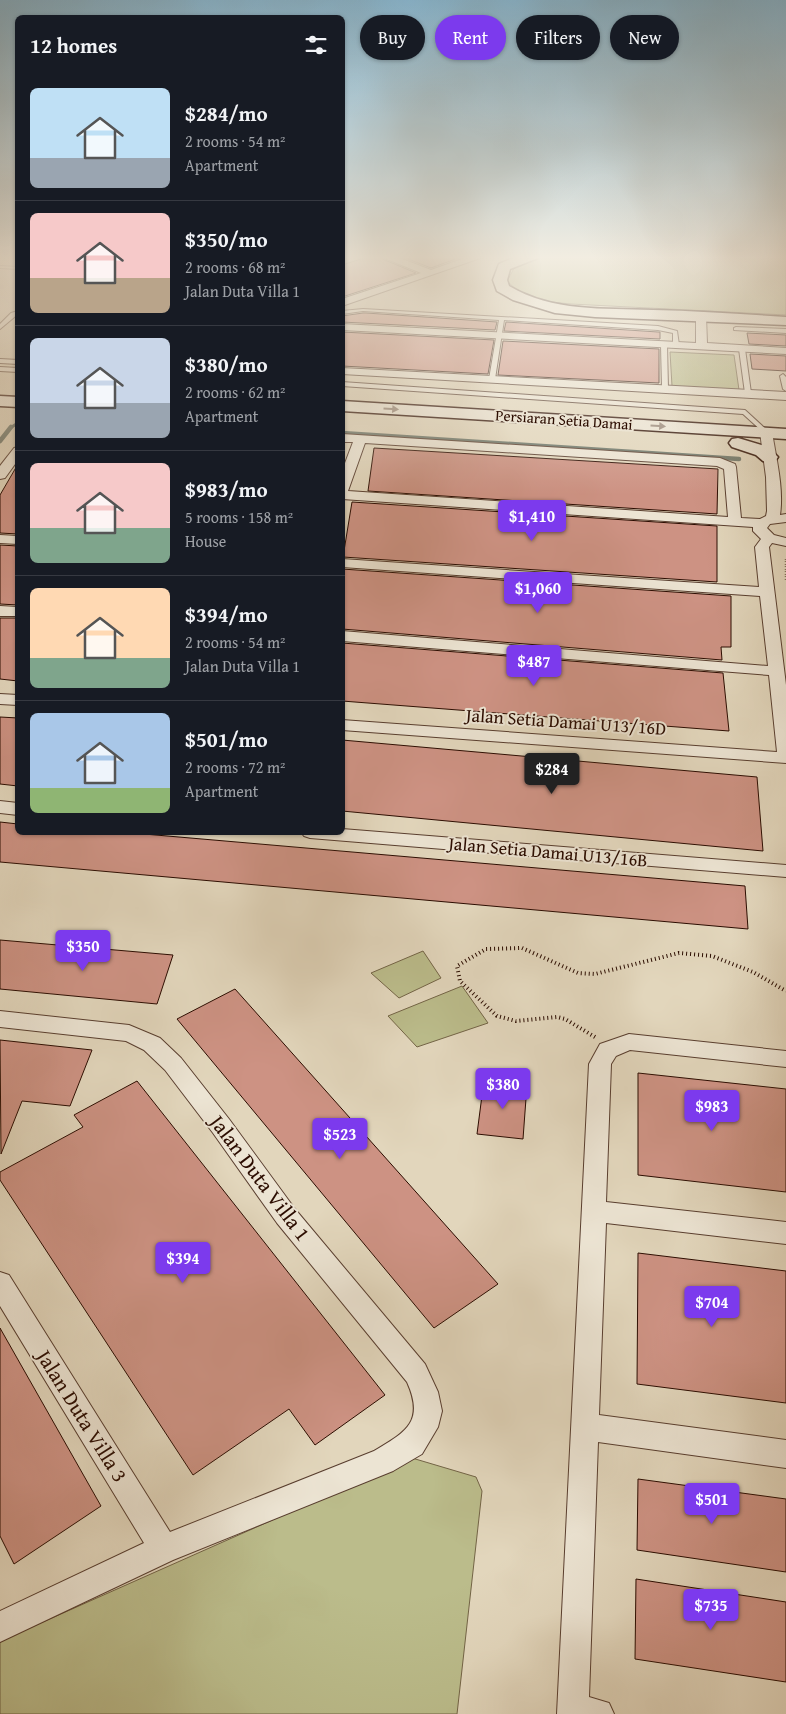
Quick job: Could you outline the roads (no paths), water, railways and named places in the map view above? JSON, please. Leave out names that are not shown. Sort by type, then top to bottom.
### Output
[{"type":"street","points":[[481,335],[786,351]]},
{"type":"street","points":[[702,335],[702,347]]},
{"type":"street","points":[[345,371],[786,396]]},
{"type":"street","points":[[0,386],[15,387]]},
{"type":"street","points":[[0,401],[15,402]]},
{"type":"street","name":"Persiaran Setia Damai","points":[[345,406],[786,446]]},
{"type":"street","name":"Persiaran Setia Damai","points":[[345,421],[738,443],[762,452],[768,445],[786,434]]},
{"type":"street","points":[[345,438],[715,462],[730,467],[736,522]]},
{"type":"street","points":[[345,482],[360,439]]},
{"type":"street","points":[[768,445],[774,512],[760,531],[770,538],[786,542]]},
{"type":"street","points":[[0,475],[15,455]]},
{"type":"street","points":[[0,475],[15,475]]},
{"type":"street","points":[[345,496],[736,522],[786,518]]},
{"type":"street","points":[[770,538],[762,546],[786,757]]},
{"type":"street","points":[[0,539],[15,540]]},
{"type":"street","points":[[345,563],[768,592]]},
{"type":"street","points":[[0,611],[15,612]]},
{"type":"street","points":[[345,636],[776,671]]},
{"type":"street","points":[[0,699],[15,700]]},
{"type":"street","name":"Jalan Setia Damai U13/16D","points":[[345,725],[786,757]]},
{"type":"street","points":[[0,807],[15,809]]},
{"type":"street","name":"Jalan Setia Damai U13/16B","points":[[345,835],[786,871]]},
{"type":"street","name":"Jalan Duta Villa 1","points":[[0,1019],[129,1033],[152,1044],[173,1064],[221,1126],[286,1216],[416,1373],[425,1392],[428,1411],[424,1427],[412,1444],[383,1461],[164,1549]]},
{"type":"street","points":[[598,1714],[590,1711],[573,1714],[600,1064],[608,1050],[629,1042],[786,1059]]},
{"type":"street","points":[[594,1211],[786,1233]]},
{"type":"street","name":"Jalan Duta Villa 3","points":[[0,1283],[164,1549]]},
{"type":"street","points":[[586,1427],[786,1454]]},
{"type":"street","points":[[0,1627],[164,1549]]},
{"type":"lane","points":[[676,345],[677,335]]},
{"type":"lane","points":[[492,379],[499,336]]},
{"type":"lane","points":[[664,345],[666,389]]},
{"type":"lane","points":[[742,349],[748,393]]},
{"type":"lane","points":[[0,361],[15,362]]},
{"type":"lane","points":[[0,369],[15,370]]},
{"type":"lane","points":[[783,376],[786,389]]},
{"type":"lane","points":[[345,384],[747,410],[768,445]]},
{"type":"waterway","points":[[10,428],[15,425]]},
{"type":"waterway","points":[[0,441],[10,428]]},
{"type":"waterway","points":[[345,433],[739,459]]}]
